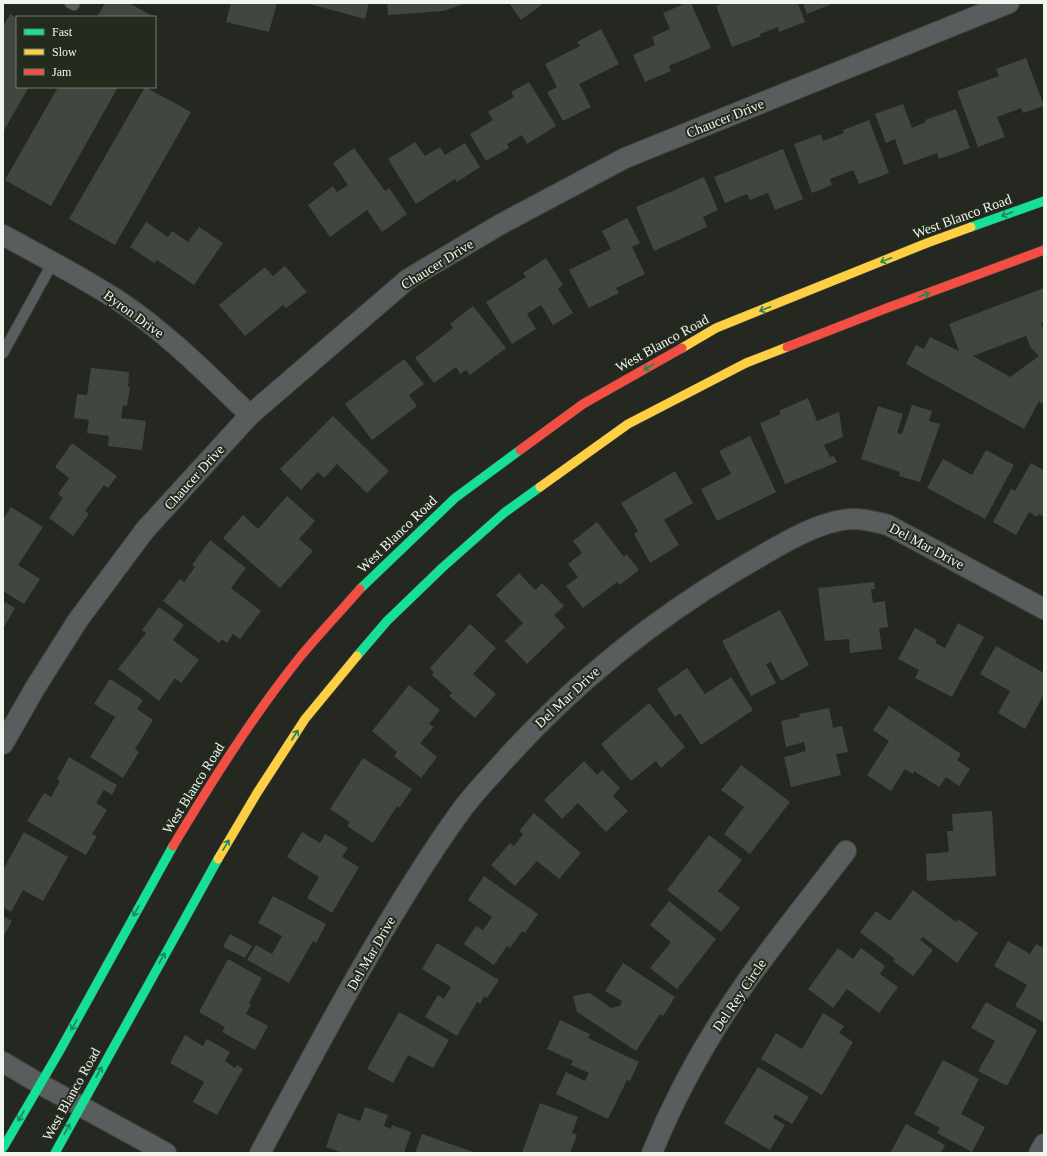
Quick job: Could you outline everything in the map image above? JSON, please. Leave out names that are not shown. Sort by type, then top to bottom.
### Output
[{"type":"main road","name":"West Blanco Road","points":[[3,1148],[59,1052],[155,877],[213,779],[256,716],[300,657],[362,588],[455,498],[583,404],[716,328],[927,243],[1044,201]]},
{"type":"main road","name":"West Blanco Road","points":[[55,1153],[207,877],[257,794],[305,719],[387,622],[443,567],[504,513],[628,424],[746,363],[887,308],[1044,250]]},
{"type":"street","name":"Chaucer Drive","points":[[3,744],[34,688],[78,620],[145,530],[250,415],[408,279],[501,224],[625,158],[1009,3]]},
{"type":"street","name":"Byron Drive","points":[[3,235],[53,262],[123,304],[170,340],[250,415]]},
{"type":"street","name":"Del Mar Drive","points":[[260,1153],[376,942],[429,857],[459,813],[530,732],[574,689],[613,656],[658,622],[714,584],[776,548],[807,532],[827,524],[852,519],[875,521],[888,525],[1044,609]]},
{"type":"street","name":"Del Rey Circle","points":[[652,1153],[664,1123],[690,1072],[720,1022],[756,968],[846,851]]},
{"type":"street","points":[[3,1062],[166,1153]]},
{"type":"street","points":[[1039,1153],[1044,1144]]},
{"type":"lane","points":[[3,353],[53,262]]},
{"type":"building","points":[[105,3],[129,3],[152,16],[98,16]]},
{"type":"building","points":[[231,3],[277,3],[269,32],[226,22]]},
{"type":"building","points":[[306,3],[369,3],[365,19]]},
{"type":"building","points":[[387,3],[467,3],[443,11],[388,15]]},
{"type":"building","points":[[509,3],[544,3],[521,20]]},
{"type":"building","points":[[686,3],[691,3],[711,48],[669,66],[671,71],[645,82],[633,55],[655,45],[652,37],[670,29],[663,13]]},
{"type":"building","points":[[724,3],[798,3],[805,22],[779,32],[778,27],[760,34],[761,36],[732,47],[716,6]]},
{"type":"building","points":[[803,3],[834,3],[807,14]]},
{"type":"building","points":[[10,14],[16,17],[16,88],[28,88],[3,132],[3,27]]},
{"type":"building","points":[[601,29],[619,64],[579,84],[591,107],[563,121],[547,92],[557,87],[545,64],[580,46],[577,42]]},
{"type":"building","points":[[1026,58],[1044,106],[1023,113],[1021,108],[997,117],[1005,137],[978,147],[957,91],[999,76],[996,69]]},
{"type":"building","points":[[529,82],[556,126],[527,144],[522,135],[507,144],[509,148],[486,161],[470,134],[493,120],[488,112],[514,97],[511,92]]},
{"type":"building","points":[[57,88],[117,88],[51,206],[5,180]]},
{"type":"building","points":[[144,88],[191,112],[115,245],[69,219]]},
{"type":"building","points":[[903,104],[912,128],[926,122],[925,120],[956,109],[970,148],[939,159],[937,153],[904,165],[895,139],[886,143],[875,114]]},
{"type":"building","points":[[869,120],[889,173],[859,184],[853,170],[830,179],[832,185],[812,193],[794,144],[821,134],[823,141],[844,133],[843,130]]},
{"type":"building","points":[[415,142],[425,156],[440,147],[445,155],[465,143],[480,167],[457,182],[455,179],[416,204],[388,159]]},
{"type":"building","points":[[354,148],[385,191],[389,188],[407,214],[382,232],[367,210],[330,237],[308,205],[333,186],[337,192],[348,185],[333,163]]},
{"type":"building","points":[[783,149],[803,199],[775,210],[768,193],[750,200],[747,194],[725,203],[714,177]]},
{"type":"building","points":[[704,177],[718,210],[703,217],[707,227],[654,251],[636,207]]},
{"type":"building","points":[[627,218],[640,243],[632,247],[645,274],[616,288],[619,293],[589,308],[569,270],[611,249],[602,231]]},
{"type":"building","points":[[146,222],[168,237],[172,231],[188,242],[199,227],[223,243],[194,285],[157,260],[154,263],[130,247]]},
{"type":"building","points":[[546,258],[563,285],[558,289],[573,313],[553,325],[541,305],[527,314],[536,329],[512,344],[486,302],[526,277],[523,273]]},
{"type":"building","points":[[285,266],[307,292],[286,308],[283,305],[245,336],[219,305],[265,267],[273,276]]},
{"type":"building","points":[[1044,288],[1044,323],[1041,323],[1044,331],[1044,402],[1041,404],[1039,401],[1024,429],[906,364],[916,345],[924,349],[930,337],[959,351],[949,324]],"holes":[[[1026,336],[1031,348],[1039,356],[1010,377],[973,356]]]},
{"type":"building","points":[[473,306],[506,348],[470,375],[466,370],[460,374],[456,367],[434,383],[415,358],[453,328],[450,324]]},
{"type":"building","points":[[404,359],[424,384],[409,395],[417,406],[372,440],[345,404]]},
{"type":"building","points":[[91,368],[129,372],[128,387],[130,387],[127,406],[123,405],[121,418],[146,421],[142,450],[108,446],[109,436],[87,433],[89,420],[74,418],[77,394],[87,395]]},
{"type":"building","points":[[808,398],[817,421],[839,412],[843,437],[824,445],[830,457],[834,456],[837,462],[785,484],[760,423],[781,414],[779,411]]},
{"type":"building","points":[[912,405],[932,411],[929,421],[940,424],[920,482],[899,476],[900,472],[861,459],[878,406],[903,414],[897,433],[902,434]]},
{"type":"building","points":[[333,416],[389,471],[367,493],[337,464],[324,478],[318,472],[301,490],[280,469]]},
{"type":"building","points":[[750,436],[776,492],[717,521],[701,489],[731,474],[719,451]]},
{"type":"building","points":[[72,443],[117,476],[108,488],[104,485],[85,511],[89,514],[73,536],[49,518],[63,498],[58,494],[69,478],[55,467]]},
{"type":"building","points":[[986,450],[1014,465],[985,519],[927,488],[943,459],[972,475]]},
{"type":"building","points":[[1031,463],[1044,470],[1044,517],[1039,514],[1037,517],[1029,512],[1016,535],[993,522],[1011,489],[1015,491]]},
{"type":"building","points":[[675,471],[693,503],[664,520],[679,545],[650,563],[634,534],[638,531],[621,503]]},
{"type":"building","points":[[287,496],[315,521],[299,539],[313,551],[280,588],[223,538],[243,515],[258,529]]},
{"type":"building","points":[[11,507],[43,527],[18,565],[40,579],[24,604],[3,591],[3,520]]},
{"type":"building","points":[[597,522],[624,557],[626,554],[639,570],[620,585],[617,582],[583,608],[566,586],[578,577],[568,564],[582,553],[573,541]]},
{"type":"building","points":[[210,540],[246,568],[231,588],[261,611],[240,639],[233,634],[227,643],[222,639],[219,643],[163,601],[180,579],[184,582],[195,567],[192,565]]},
{"type":"building","points":[[519,573],[535,590],[542,583],[564,606],[554,615],[565,627],[527,664],[505,641],[523,623],[496,595]]},
{"type":"building","points":[[874,582],[875,589],[871,589],[873,603],[885,601],[888,627],[879,628],[882,649],[850,653],[849,639],[825,641],[818,588]]},
{"type":"building","points":[[3,601],[15,608],[3,629]]},
{"type":"building","points":[[159,607],[184,625],[173,640],[199,660],[181,683],[175,678],[159,701],[118,669],[146,633],[142,630]]},
{"type":"building","points":[[780,610],[809,665],[781,681],[771,662],[766,664],[776,683],[751,696],[722,641]]},
{"type":"building","points":[[958,623],[984,637],[952,697],[915,678],[919,670],[898,659],[915,628],[937,640],[935,643],[945,648]]},
{"type":"building","points":[[470,624],[496,648],[473,674],[496,694],[475,718],[449,696],[452,693],[432,675],[434,672],[430,668]]},
{"type":"building","points":[[996,646],[1044,673],[1044,694],[1025,729],[998,713],[1010,691],[980,674]]},
{"type":"building","points":[[687,668],[705,694],[731,677],[753,710],[701,745],[680,713],[675,717],[657,689]]},
{"type":"building","points":[[110,679],[143,700],[137,709],[153,720],[135,749],[139,752],[123,778],[90,757],[115,717],[94,704]]},
{"type":"building","points":[[409,685],[440,710],[429,724],[434,727],[420,743],[437,757],[421,778],[394,756],[397,752],[372,731]]},
{"type":"building","points":[[649,703],[685,747],[661,768],[656,761],[631,781],[601,744]]},
{"type":"building","points":[[889,706],[961,754],[957,760],[970,769],[959,786],[946,777],[939,787],[914,771],[913,774],[905,769],[891,791],[867,775],[889,741],[873,730]]},
{"type":"building","points":[[829,708],[833,728],[842,726],[848,752],[836,754],[841,775],[791,787],[784,757],[806,751],[804,742],[786,747],[781,721],[800,717],[799,714]]},
{"type":"building","points":[[69,757],[117,785],[112,795],[104,790],[96,803],[107,810],[92,834],[97,836],[86,855],[27,821],[44,793],[51,797],[60,781],[57,779]]},
{"type":"building","points":[[363,758],[412,789],[399,808],[397,806],[373,843],[347,826],[350,822],[330,809]]},
{"type":"building","points":[[584,761],[597,775],[602,770],[620,788],[613,796],[628,811],[606,832],[578,803],[562,819],[544,800]]},
{"type":"building","points":[[741,765],[790,802],[750,854],[724,834],[744,807],[721,790]]},
{"type":"building","points":[[992,811],[996,876],[927,881],[926,854],[949,852],[947,831],[953,831],[952,814]]},
{"type":"building","points":[[534,813],[581,853],[559,879],[537,861],[515,886],[491,865],[510,843],[514,846],[523,834],[519,831]]},
{"type":"building","points":[[24,832],[68,857],[43,901],[23,890],[11,912],[3,907],[3,870]]},
{"type":"building","points":[[302,832],[320,843],[325,834],[348,848],[342,857],[359,867],[332,913],[307,898],[319,877],[287,857]]},
{"type":"building","points":[[709,835],[742,860],[718,891],[740,908],[721,932],[667,890]]},
{"type":"building","points":[[484,876],[538,914],[525,933],[522,931],[510,948],[507,946],[494,965],[464,944],[476,926],[483,930],[492,917],[468,900]]},
{"type":"building","points":[[913,890],[956,922],[958,919],[978,933],[957,963],[923,937],[920,940],[933,950],[913,976],[893,961],[895,959],[860,932],[876,911],[890,921]]},
{"type":"building","points":[[273,896],[326,924],[316,943],[313,941],[289,983],[247,960],[256,945],[272,954],[282,936],[258,923]]},
{"type":"building","points":[[669,901],[716,939],[677,989],[650,968],[671,942],[650,925]]},
{"type":"building","points":[[3,916],[12,921],[3,937]]},
{"type":"building","points":[[230,934],[252,946],[245,958],[223,947]]},
{"type":"building","points":[[1008,941],[1030,954],[1036,944],[1044,948],[1043,1022],[1015,1006],[1027,985],[994,966]]},
{"type":"building","points":[[437,943],[499,980],[487,998],[484,996],[480,1004],[477,1002],[457,1036],[425,1017],[438,995],[444,999],[451,987],[422,969]]},
{"type":"building","points":[[838,948],[853,959],[861,948],[885,966],[880,974],[898,987],[879,1013],[847,989],[833,1008],[808,989]]},
{"type":"building","points":[[228,959],[262,978],[249,1003],[251,1004],[246,1014],[268,1026],[255,1050],[222,1032],[225,1027],[199,1012]]},
{"type":"building","points":[[623,963],[675,997],[663,1016],[660,1014],[636,1051],[577,1012],[573,996],[590,993],[611,1008],[620,1006],[622,1001],[605,991]]},
{"type":"building","points":[[986,1002],[1037,1030],[1007,1086],[978,1071],[995,1041],[971,1028]]},
{"type":"building","points":[[399,1012],[449,1040],[433,1068],[408,1055],[393,1083],[367,1069]]},
{"type":"building","points":[[823,1013],[844,1026],[839,1033],[853,1042],[822,1095],[761,1059],[776,1033],[802,1049]]},
{"type":"building","points":[[560,1020],[590,1034],[588,1038],[639,1062],[630,1081],[627,1080],[608,1119],[556,1094],[566,1072],[585,1081],[589,1073],[571,1065],[573,1061],[547,1049]]},
{"type":"building","points":[[185,1035],[203,1046],[207,1039],[230,1052],[225,1061],[235,1068],[237,1065],[243,1069],[217,1115],[193,1102],[204,1082],[170,1063]]},
{"type":"building","points":[[943,1060],[979,1079],[961,1114],[985,1127],[972,1152],[937,1133],[940,1128],[914,1114]]},
{"type":"building","points":[[758,1067],[809,1097],[792,1124],[775,1114],[773,1118],[785,1125],[770,1150],[724,1123]]},
{"type":"building","points":[[540,1103],[578,1117],[572,1133],[577,1135],[570,1153],[522,1153]]},
{"type":"building","points":[[365,1107],[388,1115],[384,1126],[391,1129],[392,1125],[411,1132],[404,1153],[343,1153],[326,1147],[338,1113],[360,1121]]},
{"type":"building","points":[[906,1124],[945,1145],[941,1153],[890,1153]]},
{"type":"building","points":[[422,1134],[476,1153],[415,1153]]},
{"type":"traffic: fast","points":[[971,227],[1044,201]]},
{"type":"traffic: fast","points":[[360,589],[455,498],[520,450]]},
{"type":"traffic: fast","points":[[357,656],[387,621],[443,567],[504,513],[540,487]]},
{"type":"traffic: fast","points":[[3,1148],[59,1052],[173,846]]},
{"type":"traffic: fast","points":[[55,1153],[218,859]]},
{"type":"traffic: slow","points":[[682,348],[716,328],[927,243],[971,227]]},
{"type":"traffic: slow","points":[[540,487],[628,424],[746,363],[787,347]]},
{"type":"traffic: slow","points":[[218,859],[257,793],[305,719],[357,656]]},
{"type":"traffic: jam","points":[[787,347],[1044,250]]},
{"type":"traffic: jam","points":[[520,450],[583,404],[682,348]]},
{"type":"traffic: jam","points":[[173,846],[218,773],[265,703],[300,657],[360,589]]}]
